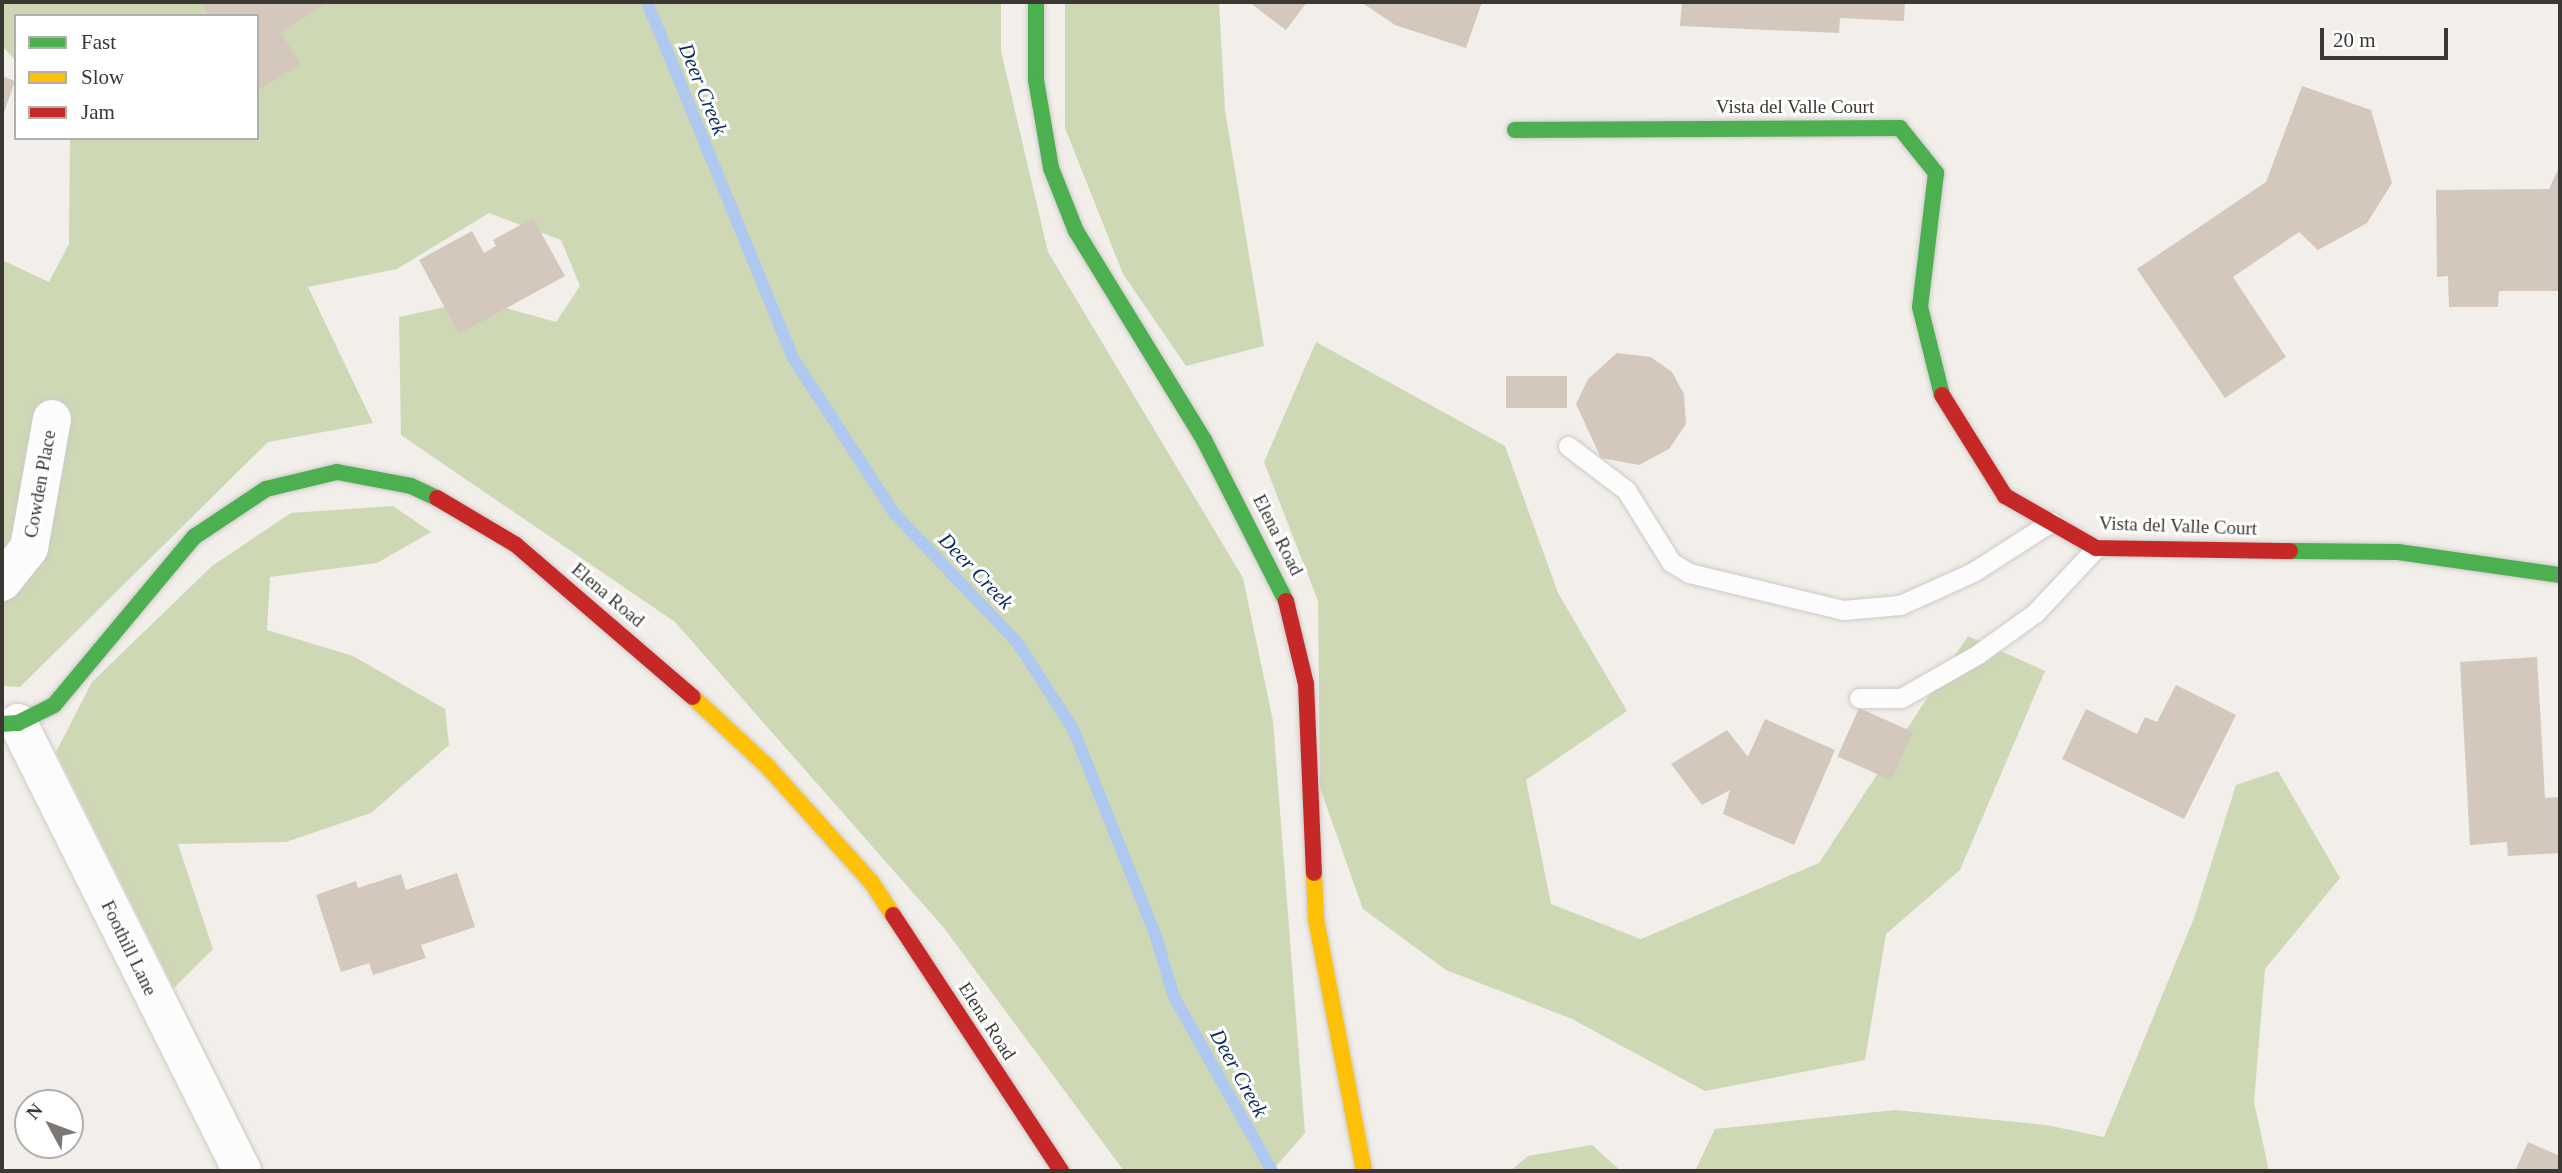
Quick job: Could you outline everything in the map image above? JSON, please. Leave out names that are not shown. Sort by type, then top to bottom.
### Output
[{"type":"street","name":"Elena Road","points":[[1036,2],[1036,80],[1051,168],[1076,231],[1204,440],[1277,576],[1297,632],[1306,684],[1316,919],[1364,1171]]},
{"type":"street","name":"Vista del Valle Court","points":[[1515,130],[1900,128],[1936,173],[1920,307],[1945,406],[2005,496],[2095,548],[2398,552],[2560,575]]},
{"type":"street","name":"Cowden Place","points":[[2,582],[29,548],[52,419]]},
{"type":"street","name":"Elena Road","points":[[10,724],[54,705],[194,537],[266,489],[337,472],[411,486],[467,512],[516,545],[642,650],[768,767],[872,883],[1061,1171]]},
{"type":"street","name":"Foothill Lane","points":[[10,724],[242,1171]]},
{"type":"lane","points":[[1568,446],[1626,491],[1671,562],[1689,573],[1843,610],[1900,605],[1973,572],[2051,522]]},
{"type":"lane","points":[[1859,698],[1901,698],[1978,654],[2035,613],[2095,548]]},
{"type":"green space","points":[[2,2],[1001,2],[1001,51],[1048,252],[1243,578],[1273,721],[1305,1133],[1272,1171],[1124,1171],[944,928],[675,622],[401,435],[399,317],[477,300],[556,322],[580,286],[561,240],[489,213],[397,269],[308,287],[373,423],[268,442],[20,687],[2,686],[2,260],[49,282],[69,244],[70,140],[259,140],[259,14],[14,14],[14,59],[2,46]]},
{"type":"green space","points":[[1065,2],[1219,2],[1225,110],[1264,346],[1186,366],[1123,274],[1065,128]]},
{"type":"green space","points":[[1316,342],[1505,446],[1558,593],[1627,711],[1526,780],[1551,904],[1641,939],[1819,863],[1968,636],[2045,671],[1960,870],[1886,934],[1865,1060],[1705,1091],[1572,1019],[1446,970],[1363,909],[1320,788],[1318,601],[1264,462]]},
{"type":"green space","points":[[393,506],[431,532],[377,563],[270,577],[267,630],[353,656],[445,709],[449,745],[371,813],[286,842],[178,844],[213,949],[174,988],[56,752],[92,682],[212,566],[291,513]]},
{"type":"green space","points":[[2278,771],[2340,878],[2265,969],[2254,1102],[2269,1171],[1695,1171],[1715,1129],[1895,1110],[2046,1125],[2104,1137],[2194,918],[2236,785]]},
{"type":"green space","points":[[1592,1145],[1621,1171],[1510,1171],[1528,1156]]},
{"type":"building","points":[[200,2],[329,2],[280,32],[301,64],[259,90],[259,14],[208,14]]},
{"type":"building","points":[[1249,2],[1307,2],[1286,30]]},
{"type":"building","points":[[1361,2],[1482,2],[1466,48],[1395,25]]},
{"type":"building","points":[[1682,2],[1905,2],[1904,21],[1840,18],[1839,33],[1680,26]]},
{"type":"building","points":[[2,76],[14,81],[14,84],[2,118]]},
{"type":"building","points":[[2302,86],[2371,110],[2392,183],[2367,223],[2318,250],[2299,232],[2233,277],[2286,357],[2225,398],[2137,269],[2266,182]]},
{"type":"building","points":[[2560,165],[2560,291],[2499,291],[2498,307],[2449,307],[2448,276],[2437,277],[2436,190],[2549,189]]},
{"type":"building","points":[[533,218],[565,276],[459,334],[419,260],[472,231],[484,253],[496,246],[493,240]]},
{"type":"building","points":[[1617,353],[1651,357],[1672,372],[1684,394],[1686,424],[1669,449],[1639,465],[1601,458],[1576,404],[1588,379]]},
{"type":"building","points":[[1506,376],[1567,376],[1567,408],[1506,408]]},
{"type":"building","points":[[2537,657],[2545,798],[2560,797],[2560,853],[2508,856],[2507,842],[2470,845],[2460,662]]},
{"type":"building","points":[[2176,685],[2236,715],[2184,819],[2062,759],[2086,709],[2137,734],[2145,717],[2157,722]]},
{"type":"building","points":[[1859,708],[1913,732],[1891,780],[1837,756]]},
{"type":"building","points":[[1765,719],[1835,750],[1794,845],[1723,814],[1730,790],[1702,805],[1671,764],[1727,730],[1748,757]]},
{"type":"building","points":[[457,873],[475,927],[421,945],[426,958],[373,975],[369,963],[341,972],[316,895],[356,881],[358,888],[401,874],[406,890]]},
{"type":"building","points":[[2528,1142],[2560,1156],[2560,1171],[2515,1171]]},
{"type":"waterway","name":"Deer Creek","points":[[647,2],[793,358],[894,513],[1017,642],[1073,729],[1156,937],[1174,997],[1272,1171]]},
{"type":"traffic: fast","points":[[1036,2],[1036,80],[1051,168],[1076,231],[1204,440],[1286,601]]},
{"type":"traffic: fast","points":[[1515,130],[1900,128],[1936,173],[1920,307],[1942,395]]},
{"type":"traffic: fast","points":[[2,724],[18,723],[54,705],[194,537],[266,489],[337,472],[411,486],[437,498]]},
{"type":"traffic: fast","points":[[2290,551],[2398,552],[2560,575]]},
{"type":"traffic: slow","points":[[693,697],[768,767],[872,883],[893,915]]},
{"type":"traffic: slow","points":[[1314,873],[1316,919],[1364,1171]]},
{"type":"traffic: jam","points":[[1942,395],[2005,496],[2096,548],[2290,551]]},
{"type":"traffic: jam","points":[[437,498],[516,545],[693,697]]},
{"type":"traffic: jam","points":[[1286,601],[1306,684],[1314,873]]},
{"type":"traffic: jam","points":[[893,915],[1061,1171]]}]
